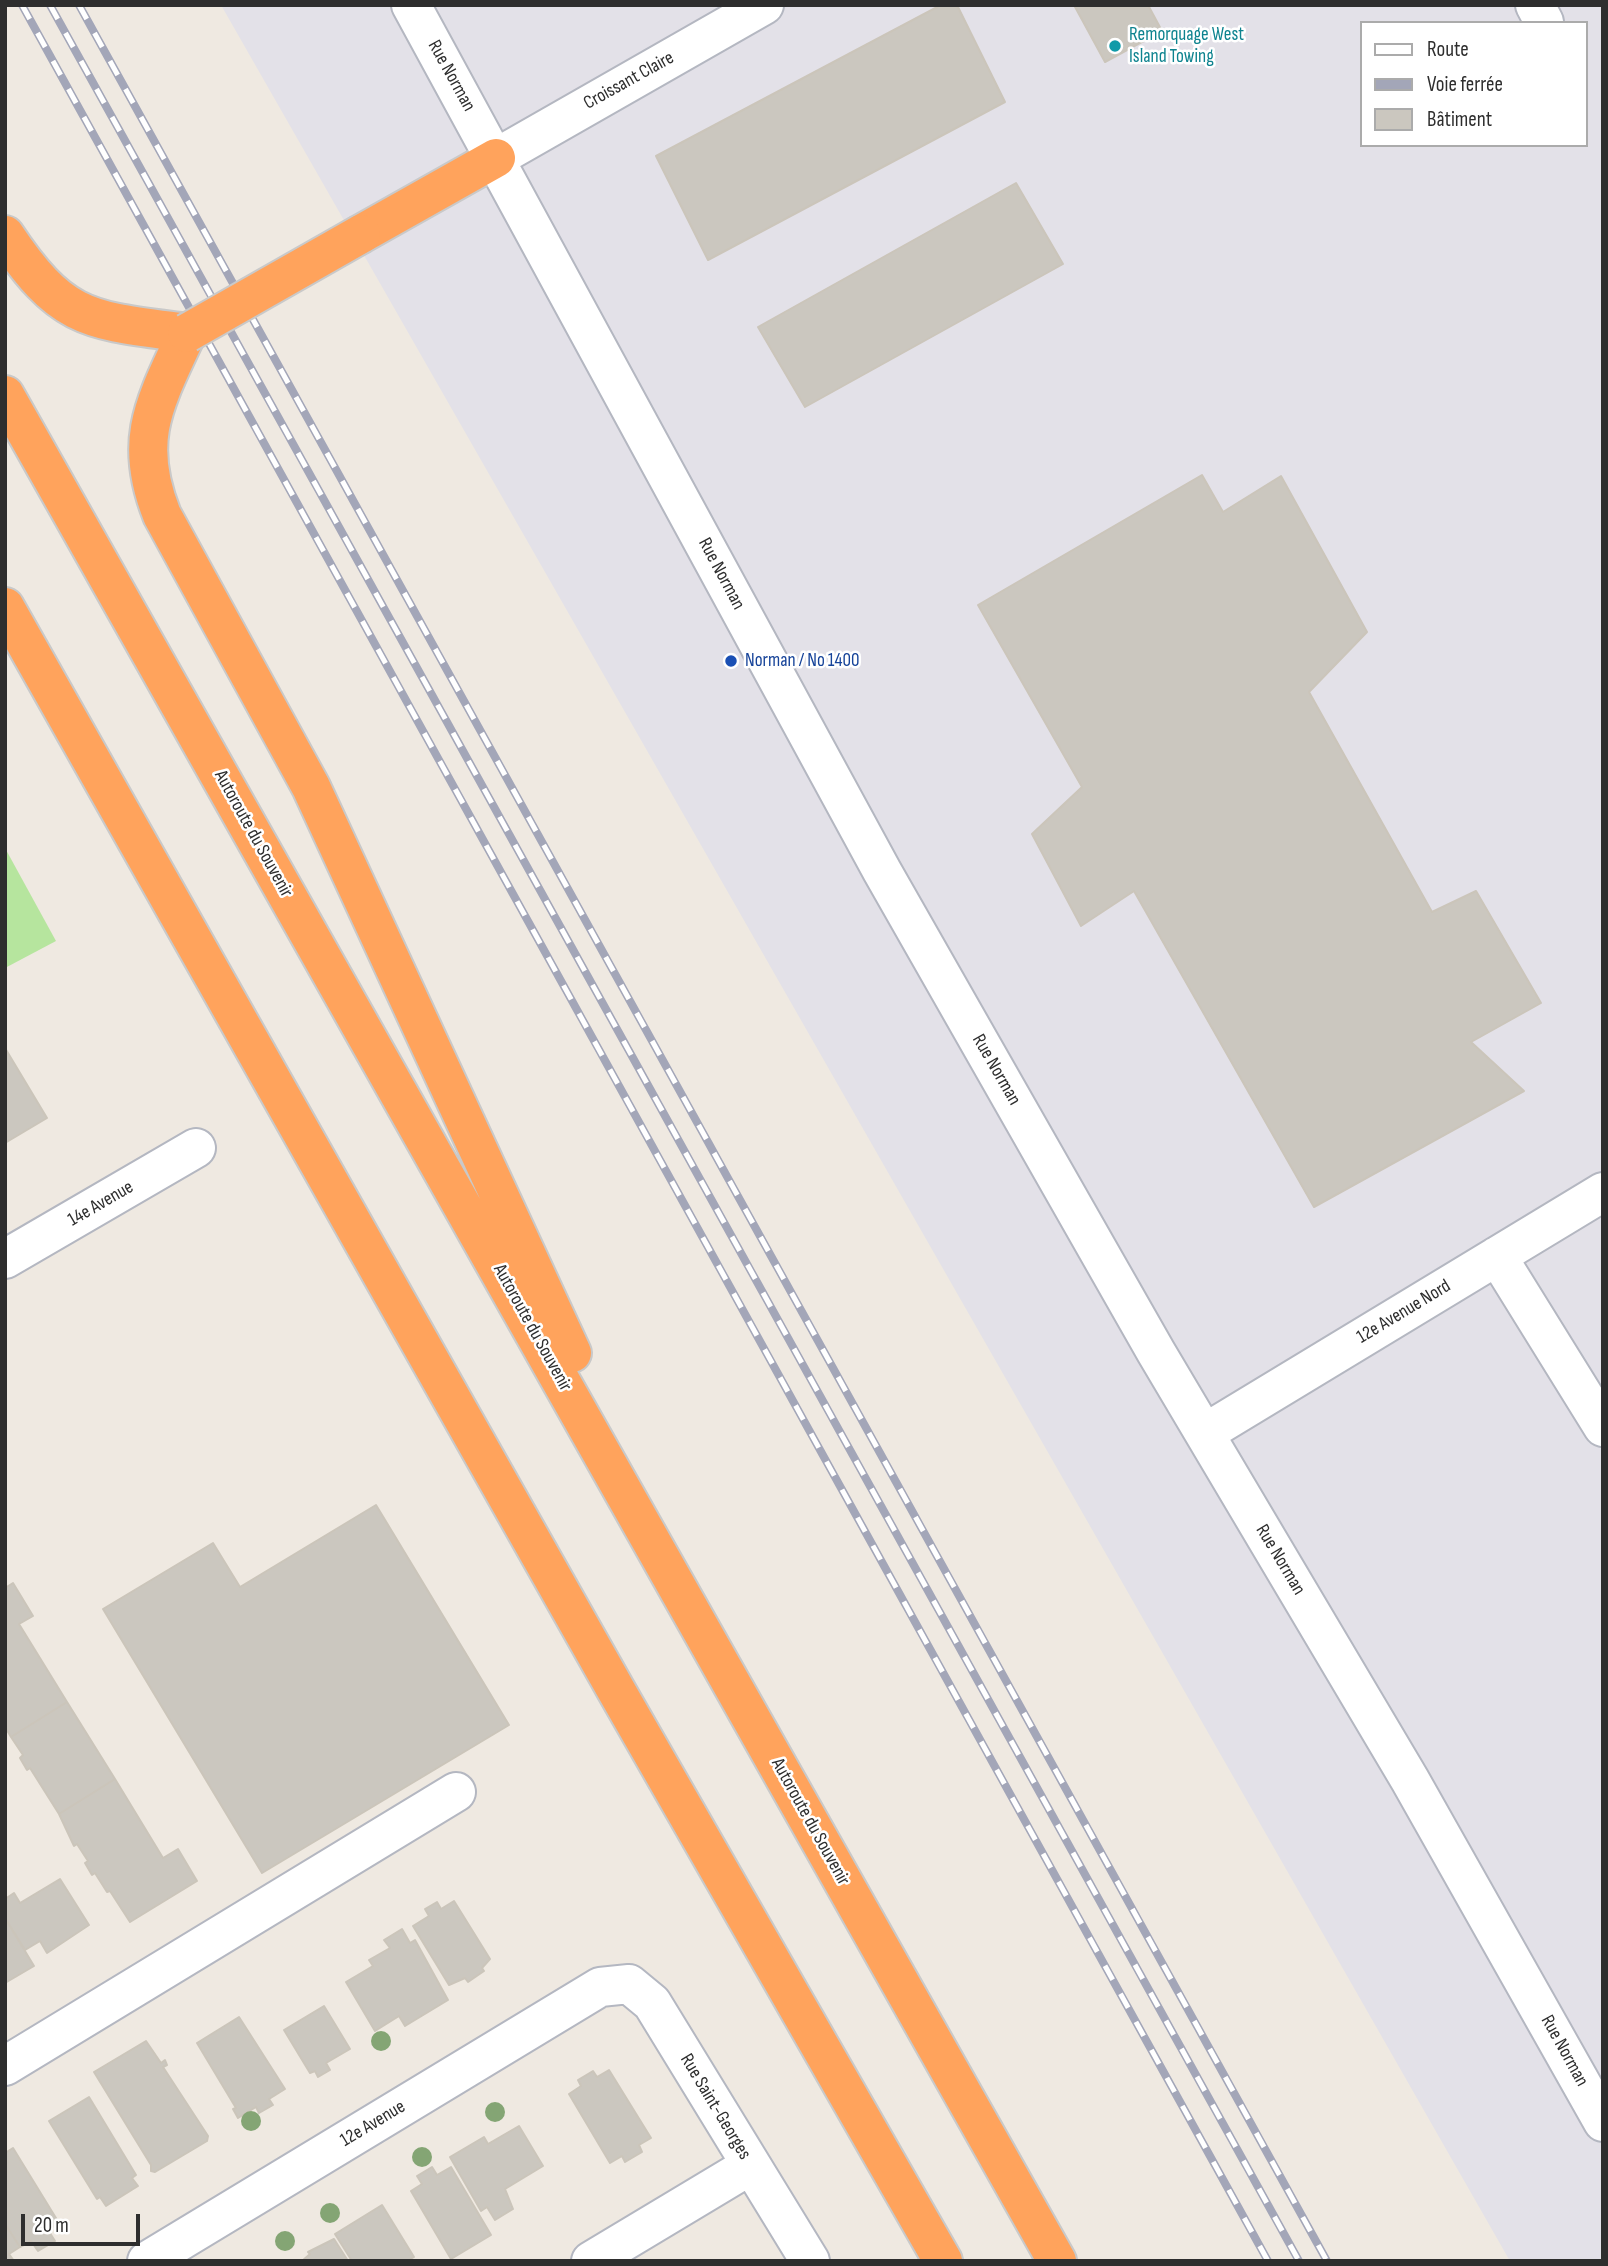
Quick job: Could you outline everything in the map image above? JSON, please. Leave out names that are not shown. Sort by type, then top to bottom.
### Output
[{"type":"highway","points":[[5,235],[41,283],[79,313],[176,339],[496,158]]},
{"type":"highway","points":[[176,339],[149,428],[146,463],[151,487],[162,515],[311,787],[688,1606]]},
{"type":"highway","name":"Autoroute du Souvenir","points":[[5,395],[1057,2261]]},
{"type":"highway","points":[[5,607],[616,1690],[943,2261]]},
{"type":"street","name":"Rue Norman","points":[[411,5],[875,860],[1205,1433],[1417,1791],[1603,2122]]},
{"type":"street","name":"Croissant Claire","points":[[496,158],[764,5]]},
{"type":"street","points":[[1535,5],[1543,21]]},
{"type":"street","name":"14e Avenue","points":[[5,1259],[196,1148]]},
{"type":"street","name":"12e Avenue Nord","points":[[1205,1433],[1603,1192]]},
{"type":"street","points":[[1497,1256],[1603,1427]]},
{"type":"street","points":[[5,2066],[456,1791]]},
{"type":"street","name":"Rue Saint-Georges","points":[[600,1987],[629,1984],[652,2003],[810,2261]]},
{"type":"street","name":"12e Avenue","points":[[146,2261],[600,1987]]},
{"type":"street","points":[[591,2261],[751,2165]]},
{"type":"shaded area","points":[[221,5],[1603,5],[1603,2261],[1510,2261]]},
{"type":"green space","points":[[5,848],[56,941],[5,968]]},
{"type":"building","points":[[941,5],[957,5],[1005,102],[708,260],[656,156]]},
{"type":"building","name":"Remorquage West Island Towing","points":[[1074,5],[1148,5],[1162,31],[1105,62]]},
{"type":"building","points":[[1016,183],[1063,264],[805,407],[758,327]]},
{"type":"building","points":[[1202,475],[1223,512],[1281,476],[1367,632],[1309,692],[1432,912],[1476,891],[1541,1003],[1471,1042],[1524,1091],[1314,1207],[1134,891],[1081,926],[1032,834],[1082,787],[978,605]]},
{"type":"building","points":[[5,1048],[47,1118],[5,1143]]},
{"type":"building","points":[[376,1505],[509,1725],[262,1873],[103,1609],[213,1543],[240,1587]]},
{"type":"building","points":[[13,1583],[33,1616],[19,1624],[67,1702],[11,1737],[5,1727],[5,1588]]},
{"type":"building","points":[[67,1702],[115,1779],[59,1814],[30,1768],[27,1770],[20,1758],[23,1755],[11,1737]]},
{"type":"building","points":[[115,1779],[163,1858],[178,1849],[197,1881],[130,1922],[110,1891],[107,1892],[95,1873],[92,1875],[85,1863],[88,1861],[77,1844],[74,1846],[59,1814]]},
{"type":"building","points":[[60,1879],[89,1925],[47,1953],[40,1941],[25,1950],[5,1918],[5,1899],[14,1893],[20,1903]]},
{"type":"building","points":[[454,1901],[490,1959],[482,1968],[484,1971],[468,1982],[465,1978],[449,1985],[413,1926],[429,1916],[425,1909],[437,1902],[441,1909]]},
{"type":"building","points":[[5,1918],[34,1966],[5,1983]]},
{"type":"building","points":[[402,1929],[410,1943],[415,1940],[448,2000],[405,2026],[399,2016],[375,2031],[346,1982],[373,1966],[369,1960],[390,1948],[384,1940]]},
{"type":"building","points":[[324,2006],[350,2049],[326,2063],[330,2070],[318,2077],[315,2071],[310,2073],[284,2030]]},
{"type":"building","points":[[239,2017],[285,2089],[269,2099],[273,2105],[259,2113],[256,2107],[238,2118],[233,2109],[236,2108],[197,2043]]},
{"type":"building","points":[[146,2041],[161,2063],[165,2060],[167,2065],[163,2067],[208,2136],[207,2141],[155,2172],[151,2171],[151,2165],[94,2072]]},
{"type":"building","points":[[609,2070],[651,2138],[639,2145],[642,2152],[625,2162],[622,2156],[610,2163],[569,2094],[581,2086],[578,2080],[593,2071],[597,2077]]},
{"type":"building","points":[[89,2097],[136,2175],[132,2178],[138,2186],[106,2206],[100,2197],[97,2199],[49,2121]]},
{"type":"building","points":[[519,2126],[543,2166],[505,2189],[513,2209],[495,2220],[487,2207],[481,2211],[450,2157],[484,2137],[488,2144]]},
{"type":"building","points":[[13,2148],[59,2223],[48,2230],[55,2241],[38,2251],[31,2241],[20,2247],[5,2224],[5,2153]]},
{"type":"building","points":[[432,2167],[437,2175],[451,2167],[491,2235],[451,2259],[411,2191],[422,2184],[417,2176]]},
{"type":"building","points":[[382,2205],[414,2257],[407,2261],[352,2261],[335,2234]]},
{"type":"building","points":[[5,2224],[20,2247],[9,2254],[14,2261],[5,2261]]},
{"type":"building","points":[[334,2239],[348,2261],[302,2261],[310,2254],[308,2252]]},
{"type":"railway","points":[[22,5],[1268,2261]]},
{"type":"railway","points":[[50,5],[1299,2261]]},
{"type":"railway","points":[[79,5],[1327,2261]]},
{"type":"place","name":"Remorquage West Island Towing","points":[[1115,46]]},
{"type":"place","name":"Norman / No 1400","points":[[731,661]]}]
